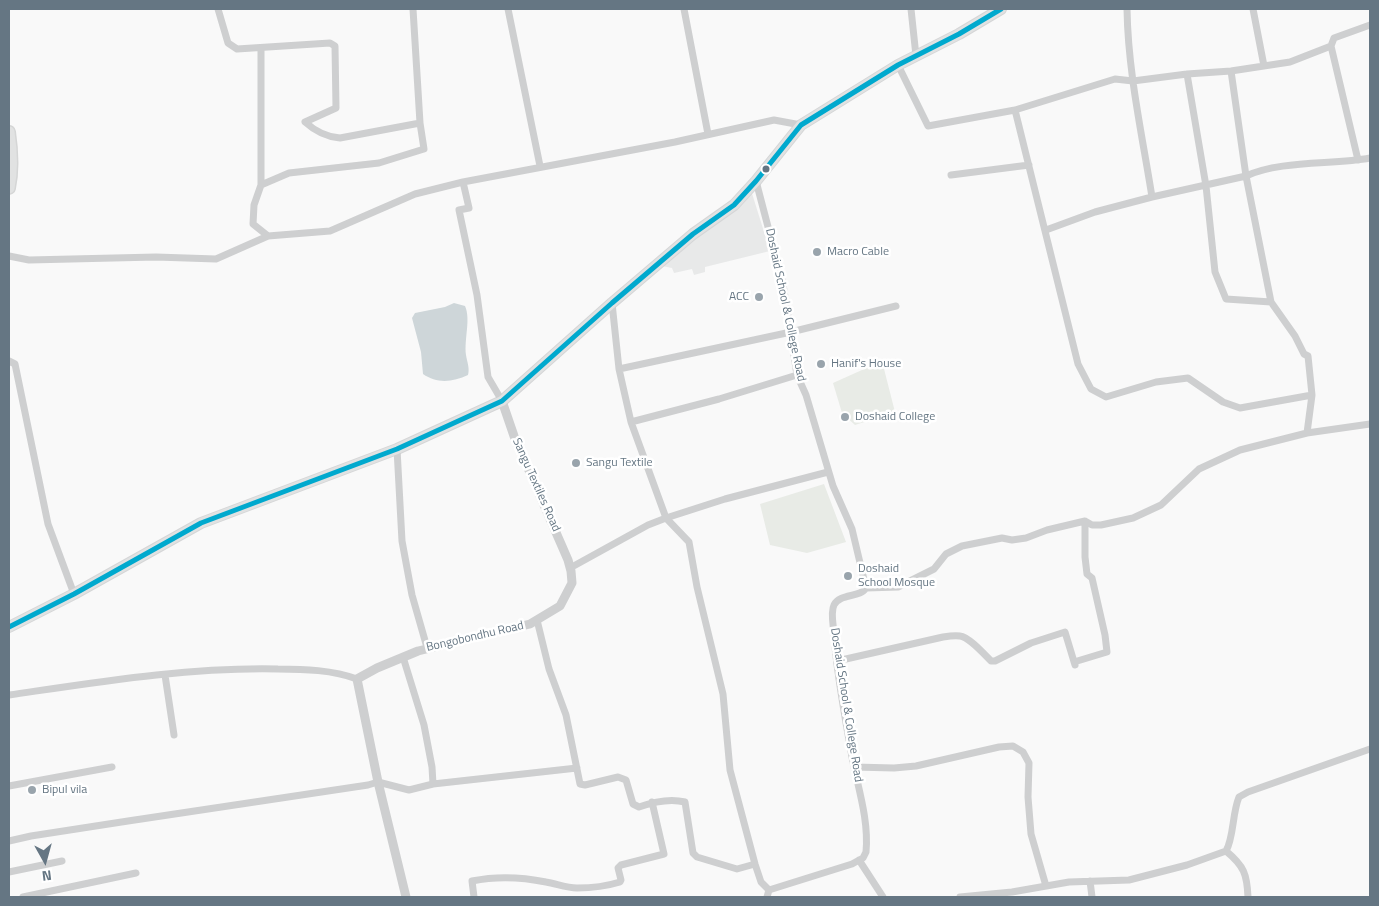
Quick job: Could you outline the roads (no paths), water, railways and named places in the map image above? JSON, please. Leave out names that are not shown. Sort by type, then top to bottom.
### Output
[{"type":"highway","points":[[9,132],[12,150],[12,169],[9,188]]},
{"type":"main road","points":[[9,627],[74,594],[202,523],[397,449],[502,401],[693,234],[734,204],[756,181],[801,125],[898,65],[959,34],[1001,9]]},
{"type":"street","points":[[218,9],[228,43],[237,49],[330,43],[335,46],[336,108],[305,122],[314,130],[329,137],[340,138],[420,123]]},
{"type":"street","points":[[261,184],[290,173],[379,163],[424,149],[420,123],[413,9]]},
{"type":"street","points":[[508,9],[540,166]]},
{"type":"street","points":[[684,9],[708,134]]},
{"type":"street","points":[[912,9],[916,56]]},
{"type":"street","points":[[1127,9],[1133,80],[1152,197]]},
{"type":"street","points":[[1253,9],[1264,66]]},
{"type":"street","points":[[1358,160],[1331,46],[1334,38],[1370,25]]},
{"type":"street","points":[[898,65],[928,126],[1015,110],[1115,79],[1133,80],[1232,71],[1290,62],[1331,46]]},
{"type":"street","points":[[261,48],[261,184],[254,205],[253,224],[268,236]]},
{"type":"street","points":[[1232,71],[1246,176],[1271,302],[1295,336],[1304,354],[1308,356],[1312,395],[1307,433]]},
{"type":"street","points":[[1187,74],[1206,186],[1216,272],[1226,299],[1271,302]]},
{"type":"street","points":[[1015,110],[1078,364],[1091,389],[1106,397],[1156,382],[1188,378],[1223,402],[1240,408],[1312,395]]},
{"type":"street","points":[[9,256],[29,260],[156,257],[216,260],[268,236],[330,230],[415,194],[463,182],[774,120],[801,125]]},
{"type":"street","points":[[1046,230],[1095,212],[1246,176],[1257,171],[1370,158]]},
{"type":"street","points":[[951,175],[1029,165]]},
{"type":"street","name":"Doshaid School & College Road","points":[[756,181],[781,275],[797,375],[806,396],[828,472],[852,529],[866,588],[863,592],[841,599],[835,604],[833,611],[837,661],[854,767],[862,800],[867,845],[864,858],[859,860]]},
{"type":"street","points":[[463,182],[469,208],[459,210],[477,295],[488,377],[502,401]]},
{"type":"street","points":[[612,303],[619,369],[630,422],[666,518],[689,542],[697,587],[723,694],[730,770],[761,882],[768,894],[859,860],[883,897]]},
{"type":"street","points":[[619,369],[791,332],[896,306]]},
{"type":"street","points":[[9,361],[15,364],[48,524],[74,594]]},
{"type":"street","points":[[630,422],[719,399],[797,375]]},
{"type":"street","name":"Sangu Textiles Road","points":[[502,401],[514,436],[556,530],[570,568]]},
{"type":"street","points":[[866,588],[898,587],[906,584],[934,569],[946,554],[962,546],[1002,538],[1012,540],[1026,538],[1047,530],[1085,521],[1092,525],[1114,523],[1133,518],[1160,505],[1199,469],[1240,450],[1307,433],[1370,424]]},
{"type":"street","points":[[397,449],[402,541],[412,595],[426,644]]},
{"type":"street","points":[[570,568],[648,525],[666,518],[725,499],[828,472]]},
{"type":"street","points":[[837,661],[958,635],[963,636],[991,661],[995,661],[1031,643],[1065,632],[1074,664],[1107,652],[1105,634],[1092,578],[1087,574],[1085,521]]},
{"type":"street","name":"Bongobondhu Road","points":[[357,679],[418,651],[530,624],[560,606],[572,582],[570,568]]},
{"type":"street","points":[[537,620],[549,669],[566,716],[580,784],[585,785],[618,777],[626,780],[634,804],[639,807],[652,802],[678,800],[685,802],[693,853],[697,857],[737,868],[755,864]]},
{"type":"street","points":[[403,658],[424,725],[432,767],[432,784]]},
{"type":"street","points":[[9,695],[194,670],[244,668],[297,669],[344,674],[357,679],[378,782],[406,897]]},
{"type":"street","points":[[165,674],[174,736]]},
{"type":"street","points":[[854,767],[894,768],[916,766],[1013,746],[1023,752],[1029,763],[1028,797],[1031,834],[1046,886]]},
{"type":"street","points":[[960,897],[983,896],[1090,881],[1129,880],[1187,865],[1226,851],[1229,846],[1238,797],[1370,749]]},
{"type":"street","points":[[9,786],[112,767]]},
{"type":"street","points":[[9,842],[31,836],[128,820],[378,782],[409,790],[432,784],[577,768]]},
{"type":"street","points":[[474,897],[472,881],[478,880],[507,878],[578,888],[620,882],[618,868],[621,865],[664,854],[652,802]]},
{"type":"street","points":[[1226,851],[1243,868],[1248,897]]},
{"type":"street","points":[[9,872],[62,861]]},
{"type":"street","points":[[23,897],[136,873]]},
{"type":"street","points":[[1090,881],[1092,897]]},
{"type":"place","name":"Macro Cable","points":[[817,252]]},
{"type":"place","name":"ACC","points":[[759,297]]},
{"type":"place","name":"Hanif's House","points":[[821,364]]},
{"type":"place","name":"Doshaid College","points":[[845,417]]},
{"type":"place","name":"Sangu Textile","points":[[576,463]]},
{"type":"place","name":"Doshaid School Mosque","points":[[848,576]]},
{"type":"place","name":"Bipul vila","points":[[32,790]]}]
